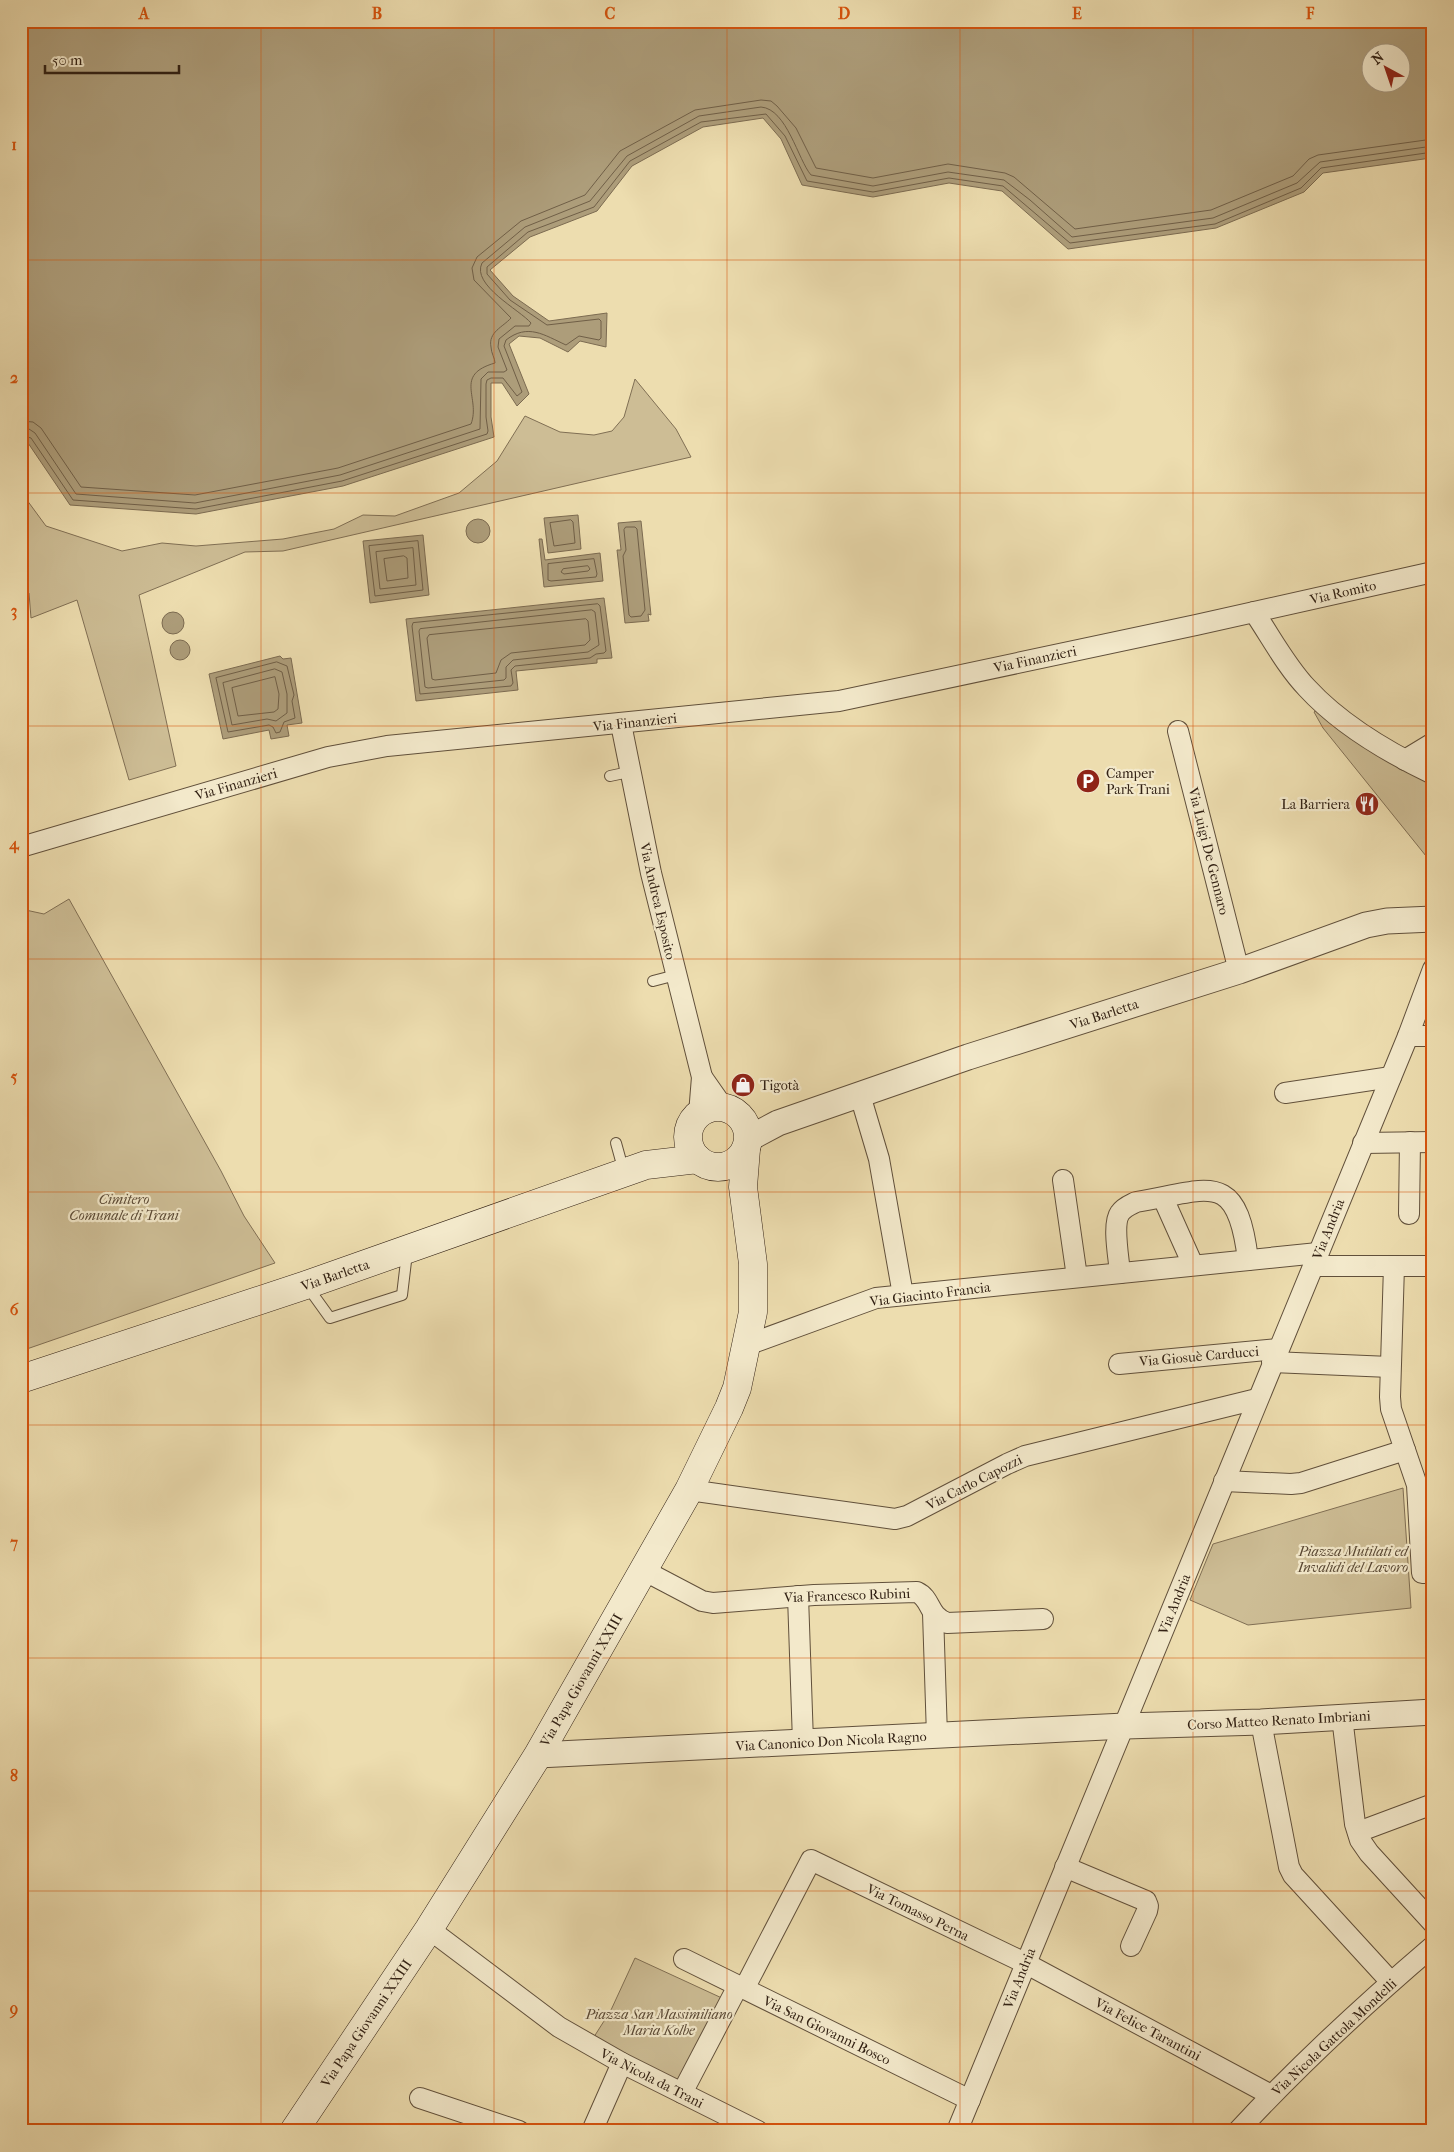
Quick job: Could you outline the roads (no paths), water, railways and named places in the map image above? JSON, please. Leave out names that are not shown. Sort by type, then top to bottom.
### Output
[{"type":"main road","name":"Via Barletta","points":[[21,1379],[407,1250],[635,1169],[721,1132],[734,1163],[724,1166],[743,1187]]},
{"type":"main road","name":"Via Papa Giovanni XXIII","points":[[294,2131],[429,1929],[538,1755],[690,1490],[730,1408],[747,1345],[753,1312],[755,1285],[743,1187],[721,1132]]},
{"type":"street","name":"Via Romito","points":[[1254,612],[1433,572]]},
{"type":"street","name":"Via Finanzieri","points":[[21,847],[328,757],[357,751],[387,746],[839,701],[1254,612]]},
{"type":"street","points":[[1254,612],[1296,675],[1317,698],[1360,733],[1405,760],[1433,774]]},
{"type":"street","name":"Via Andrea Esposito","points":[[621,724],[629,772],[651,873],[702,1077],[721,1132]]},
{"type":"street","name":"Via Luigi De Gennaro","points":[[1178,731],[1239,972]]},
{"type":"street","points":[[1405,760],[1433,744]]},
{"type":"street","name":"Via Barletta","points":[[721,1132],[778,1123],[968,1057],[1239,972],[1366,925],[1406,919],[1433,919]]},
{"type":"street","name":"Via Andria","points":[[957,2131],[1408,1036],[1433,969]]},
{"type":"street","points":[[1408,1036],[1433,1036]]},
{"type":"street","points":[[1285,1093],[1391,1077]]},
{"type":"street","points":[[860,1095],[879,1159],[903,1295]]},
{"type":"street","points":[[1408,1214],[1410,1142]]},
{"type":"street","points":[[1364,1143],[1433,1142]]},
{"type":"street","points":[[1063,1180],[1077,1277]]},
{"type":"street","points":[[1120,1273],[1116,1226],[1120,1212],[1136,1202],[1212,1190],[1228,1197],[1235,1205],[1242,1222],[1248,1260]]},
{"type":"street","points":[[1162,1198],[1193,1265]]},
{"type":"street","name":"Via Giacinto Francia","points":[[747,1345],[864,1302],[903,1295],[1248,1260],[1315,1259],[1394,1266],[1433,1266]]},
{"type":"street","points":[[1394,1266],[1390,1367],[1391,1409],[1417,1486],[1428,1573]]},
{"type":"street","name":"Via Giosuè Carducci","points":[[1119,1364],[1275,1356],[1390,1367]]},
{"type":"street","name":"Via Carlo Capozzi","points":[[690,1490],[895,1520],[901,1519],[1025,1456],[1257,1399]]},
{"type":"street","points":[[1224,1481],[1300,1483],[1406,1450]]},
{"type":"street","name":"Via Francesco Rubini","points":[[643,1570],[702,1601],[713,1603],[798,1596],[917,1592],[926,1598],[933,1613]]},
{"type":"street","points":[[798,1596],[803,1742]]},
{"type":"street","points":[[933,1613],[940,1620],[947,1623],[1043,1619]]},
{"type":"street","points":[[933,1613],[937,1736]]},
{"type":"street","name":"Corso Matteo Renato Imbriani","points":[[1125,1726],[1261,1722],[1433,1712]]},
{"type":"street","points":[[1342,1717],[1355,1824],[1360,1840],[1433,1923]]},
{"type":"street","points":[[1261,1722],[1289,1867],[1293,1875],[1391,1982]]},
{"type":"street","name":"Via Canonico Don Nicola Ragno","points":[[538,1755],[1125,1726]]},
{"type":"street","points":[[1358,1832],[1433,1804]]},
{"type":"street","name":"Via Tomasso Perna","points":[[741,1988],[811,1860],[1025,1963]]},
{"type":"street","points":[[1065,1867],[1146,1901],[1147,1911],[1131,1946]]},
{"type":"street","name":"Via Nicola da Trani","points":[[429,1929],[558,2027],[622,2064],[758,2131]]},
{"type":"street","name":"Via Nicola Gattola Mondelli","points":[[1238,2131],[1272,2095],[1391,1982],[1433,1946]]},
{"type":"street","name":"Via San Giovanni Bosco","points":[[684,1959],[970,2100]]},
{"type":"street","name":"Via Felice Tarantini","points":[[1025,1963],[1272,2095]]},
{"type":"street","points":[[682,2094],[741,1988]]},
{"type":"street","points":[[592,2131],[622,2064]]},
{"type":"street","points":[[420,2098],[519,2131]]},
{"type":"lane","points":[[610,776],[629,772]]},
{"type":"lane","points":[[653,981],[676,975]]},
{"type":"lane","points":[[616,1143],[635,1169]]},
{"type":"lane","points":[[306,1285],[330,1318],[402,1295],[407,1250]]},
{"type":"water","points":[[21,21],[1433,21],[1433,152],[1431,158],[1323,173],[1304,192],[1216,228],[1068,249],[1002,191],[949,183],[873,197],[802,185],[781,139],[763,118],[703,127],[632,166],[597,211],[530,237],[490,270],[513,296],[549,321],[607,313],[606,347],[580,341],[568,352],[540,338],[519,336],[509,344],[529,394],[517,406],[502,383],[491,383],[491,417],[494,437],[343,486],[196,514],[70,505],[26,440],[21,440]]},
{"type":"water","points":[[578,515],[581,549],[548,553],[544,518]]},
{"type":"water","points":[[478,519],[483,520],[489,526],[489,536],[483,542],[478,543],[473,542],[467,536],[466,531],[467,526],[473,520]]},
{"type":"water","points":[[641,521],[651,615],[648,614],[649,621],[625,623],[617,550],[621,550],[618,523]]},
{"type":"water","points":[[423,535],[429,595],[370,603],[363,541]]},
{"type":"water","points":[[539,539],[542,539],[545,560],[600,553],[603,581],[544,587]]},
{"type":"water","points":[[604,598],[612,658],[597,659],[597,663],[516,671],[518,690],[416,701],[406,619]]},
{"type":"water","points":[[173,612],[183,619],[184,623],[177,633],[173,634],[163,627],[162,623],[169,613]]},
{"type":"water","points":[[176,640],[184,640],[190,646],[190,654],[184,660],[176,660],[170,654],[170,646]]},
{"type":"water","points":[[280,656],[283,659],[291,658],[302,723],[287,725],[289,736],[271,739],[269,730],[223,739],[209,674]]},
{"type":"place","name":"Camper Park Trani","points":[[1088,781]]},
{"type":"place","name":"La Barriera","points":[[1367,804]]},
{"type":"place","name":"Tigotà","points":[[743,1085]]},
{"type":"park label","name":"Cimitero Comunale di Trani","points":[[124,1208]]},
{"type":"park label","name":"Piazza Mutilati ed Invalidi del Lavoro","points":[[1353,1559]]},
{"type":"park label","name":"Piazza San Massimiliano Maria Kolbe","points":[[659,2022]]}]
